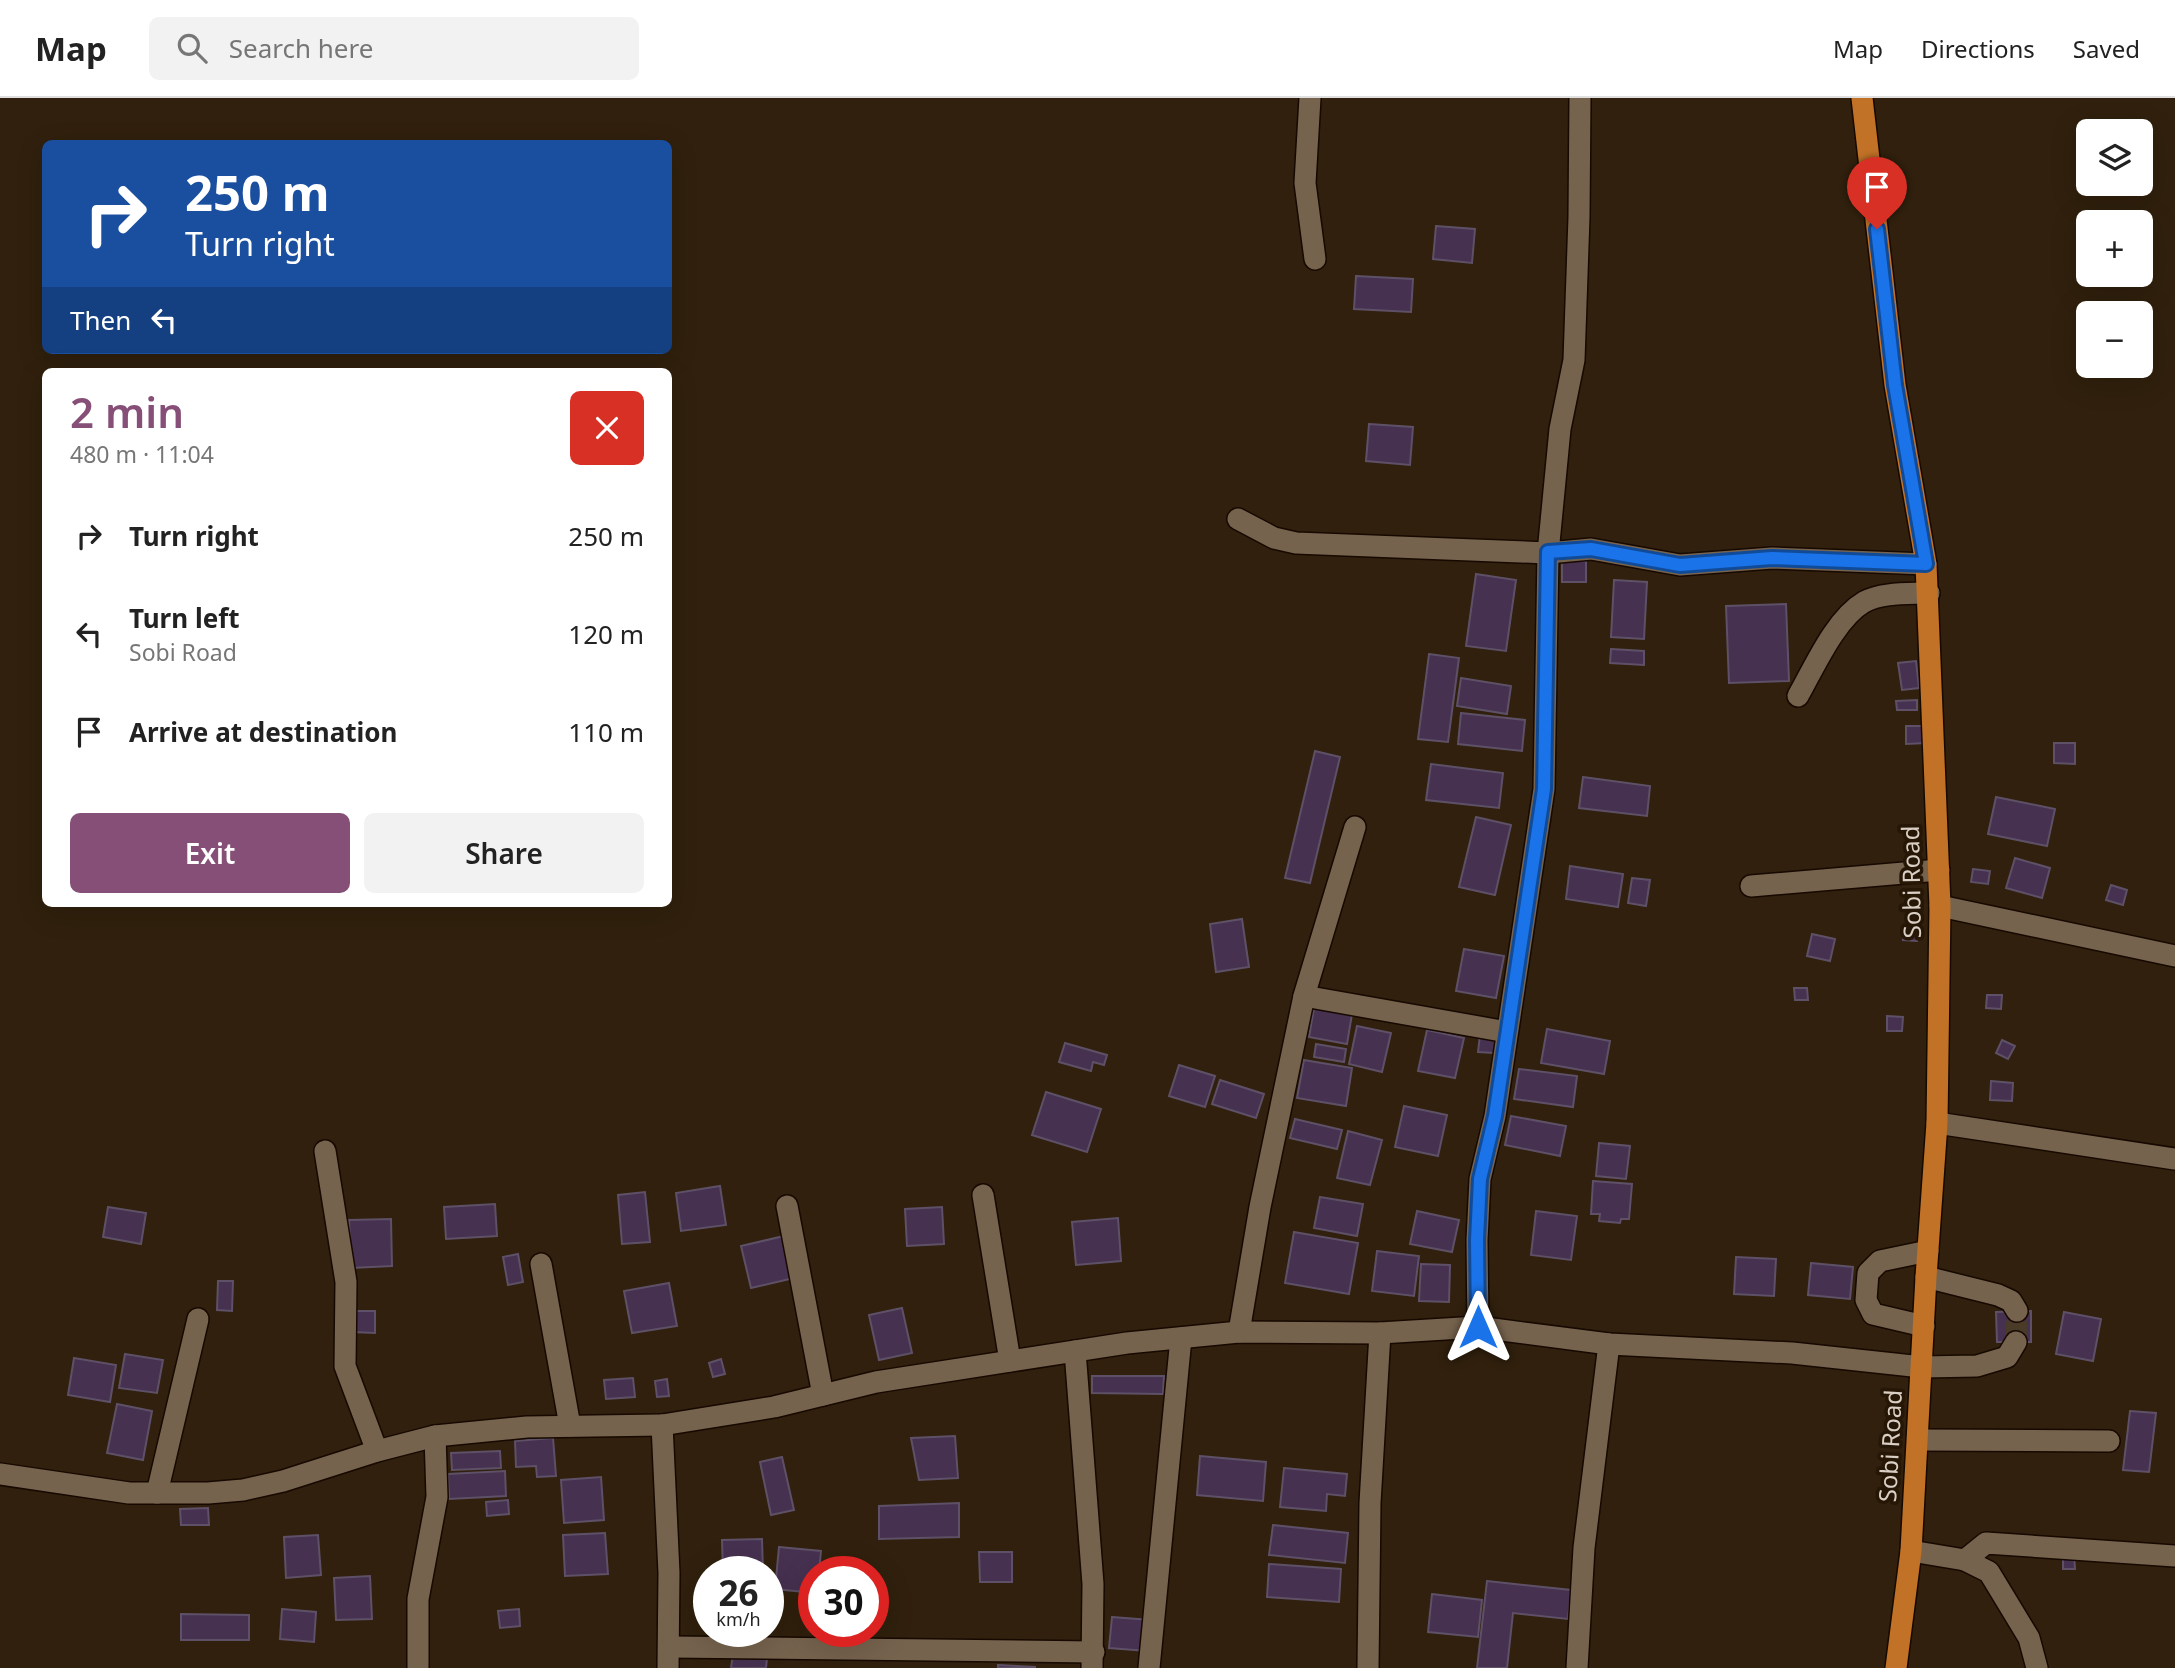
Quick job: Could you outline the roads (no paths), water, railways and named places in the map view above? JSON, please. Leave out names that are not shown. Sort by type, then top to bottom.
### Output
[{"type":"highway","name":"Sobi Road","points":[[1863,98],[1895,385],[1929,593],[1940,906],[1937,1123],[1911,1551],[1896,1668]]},
{"type":"street","points":[[1310,98],[1305,183],[1315,259]]},
{"type":"street","points":[[1478,1327],[1477,1240],[1480,1179],[1495,1116],[1544,789],[1548,552],[1560,429],[1574,360],[1580,98]]},
{"type":"street","points":[[1238,519],[1275,538],[1296,543],[1548,552],[1591,549],[1680,565],[1772,558],[1926,564]]},
{"type":"street","points":[[1798,696],[1843,620],[1864,601],[1891,595],[1929,593]]},
{"type":"street","points":[[1239,1332],[1268,1166],[1304,996],[1355,827]]},
{"type":"street","points":[[1751,886],[1939,870]]},
{"type":"street","points":[[1940,906],[2175,956]]},
{"type":"street","points":[[1304,996],[1507,1032]]},
{"type":"street","points":[[1937,1123],[2175,1159]]},
{"type":"street","points":[[325,1150],[346,1282],[345,1366],[377,1451]]},
{"type":"street","points":[[983,1195],[1010,1361]]},
{"type":"street","points":[[787,1206],[823,1395]]},
{"type":"street","points":[[1924,1326],[1873,1314],[1866,1300],[1868,1273],[1881,1261],[1928,1251]]},
{"type":"street","points":[[541,1264],[570,1426]]},
{"type":"street","points":[[1926,1277],[1998,1295],[2011,1301],[2017,1311]]},
{"type":"street","points":[[158,1493],[198,1319]]},
{"type":"street","points":[[0,1474],[129,1493],[243,1490],[283,1481],[435,1436],[527,1427],[662,1425],[774,1407],[876,1382],[1075,1351],[1239,1332],[1380,1333],[1478,1327],[1609,1344],[1792,1353],[1922,1367],[1978,1366],[2007,1357],[2016,1342]]},
{"type":"street","points":[[1368,1668],[1370,1503],[1380,1333]]},
{"type":"street","points":[[1149,1668],[1181,1338]]},
{"type":"street","points":[[1577,1668],[1584,1548],[1609,1344]]},
{"type":"street","points":[[662,1425],[669,1573],[669,1657],[1093,1660],[1093,1584],[1075,1351]]},
{"type":"street","points":[[418,1668],[418,1599],[437,1497],[435,1436]]},
{"type":"street","points":[[1918,1440],[2109,1441]]},
{"type":"street","points":[[1965,1560],[1986,1543],[2175,1556]]},
{"type":"street","points":[[1911,1551],[1965,1560],[1989,1572],[2029,1638],[2037,1668]]},
{"type":"tunnel","points":[[2016,1342],[2017,1311]]}]
